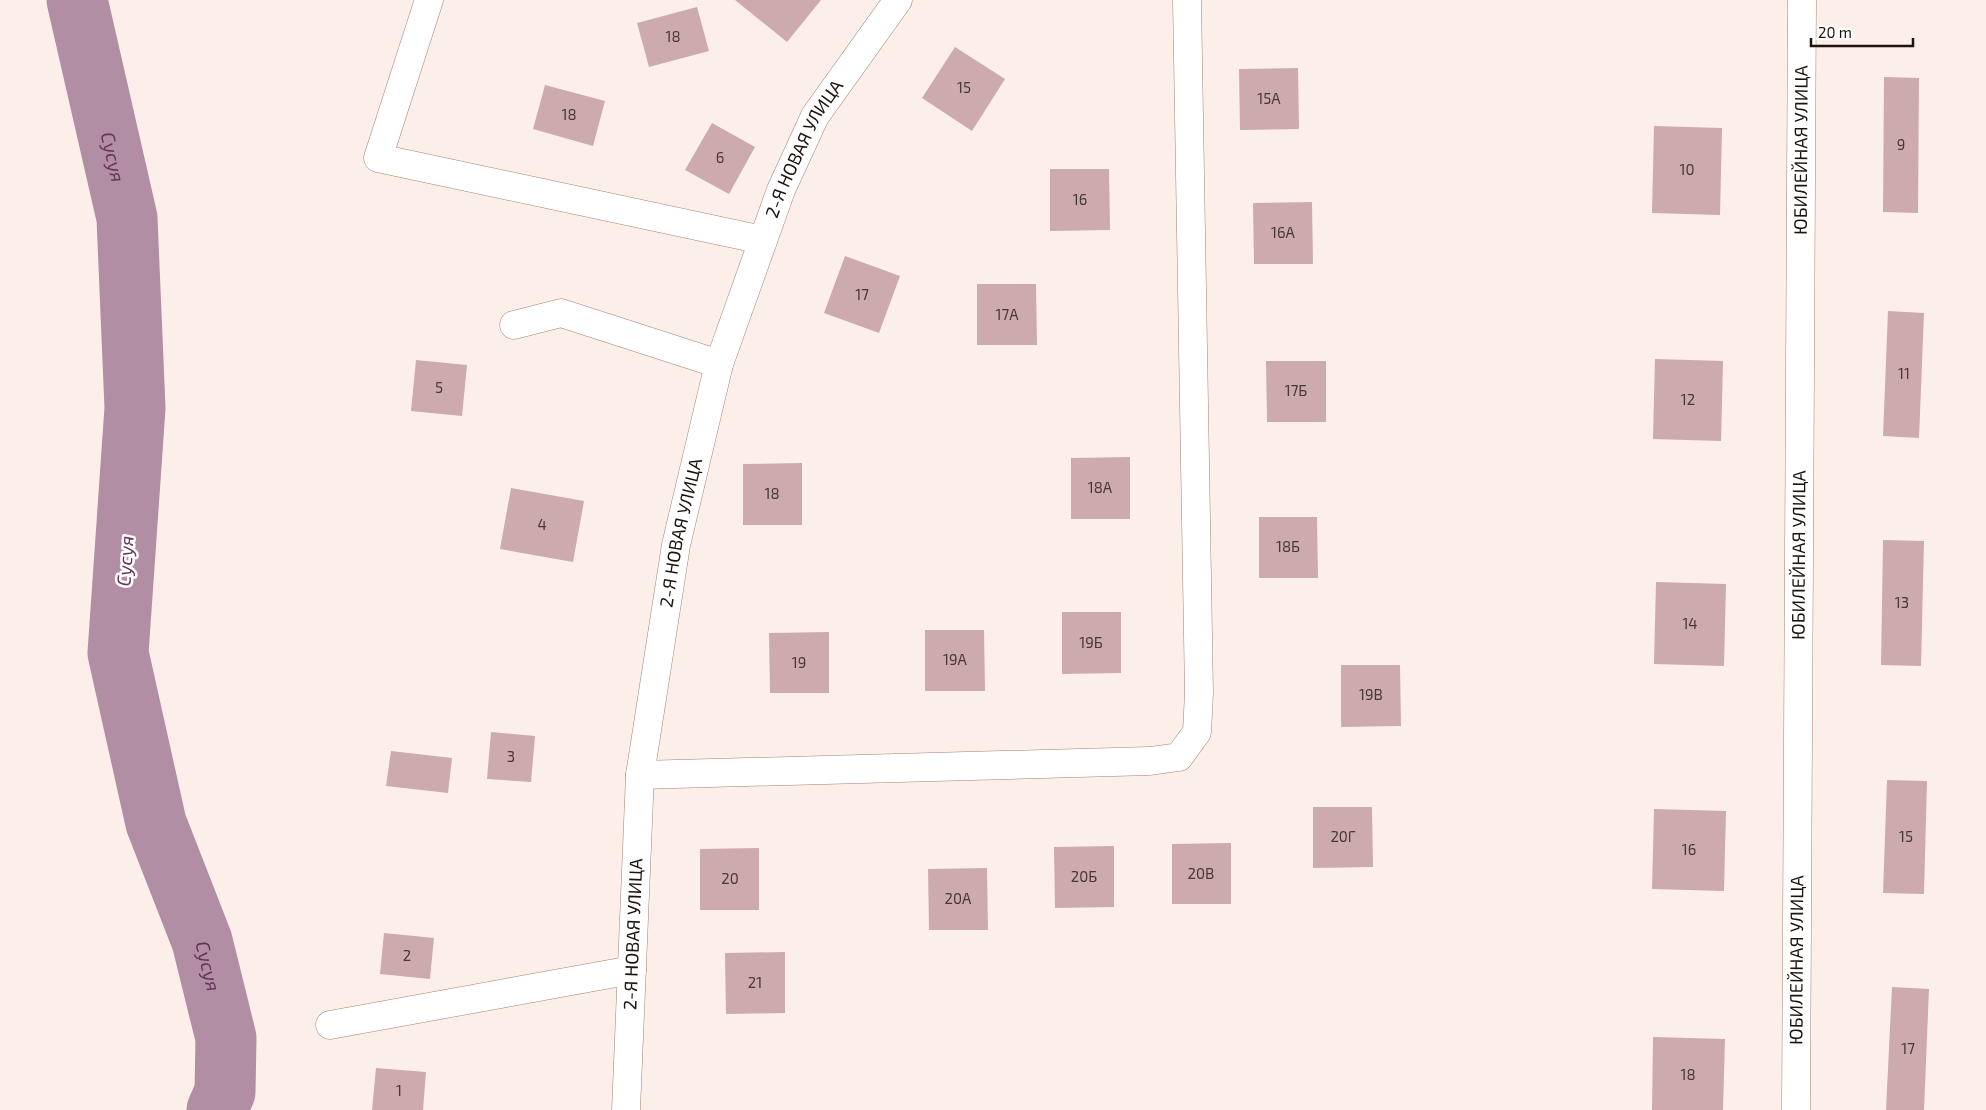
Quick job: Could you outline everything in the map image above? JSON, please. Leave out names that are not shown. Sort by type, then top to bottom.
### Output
[{"type":"street","points":[[428,0],[378,158],[763,240]]},
{"type":"street","name":"2-Я НОВАЯ УЛИЦА","points":[[626,1110],[640,775],[676,545],[718,364],[781,190],[815,116],[898,0]]},
{"type":"street","points":[[640,775],[1150,761],[1179,757],[1197,732],[1199,683],[1187,0]]},
{"type":"street","name":"ЮБИЛЕЙНАЯ УЛИЦА","points":[[1796,1110],[1802,0]]},
{"type":"street","points":[[514,325],[561,313],[718,364]]},
{"type":"street","points":[[330,1025],[632,970]]},
{"type":"building","points":[[735,0],[821,0],[787,42]]},
{"type":"building","points":[[697,7],[709,51],[649,67],[637,23]]},
{"type":"building","points":[[955,47],[1005,79],[972,131],[922,98]]},
{"type":"building","points":[[1298,68],[1299,129],[1240,130],[1239,69]]},
{"type":"building","points":[[1884,77],[1919,78],[1918,213],[1883,212]]},
{"type":"building","points":[[545,85],[605,101],[593,146],[533,129]]},
{"type":"building","points":[[712,123],[755,147],[729,194],[685,170]]},
{"type":"building","points":[[1654,126],[1722,128],[1720,215],[1652,213]]},
{"type":"building","points":[[1050,169],[1109,169],[1110,230],[1050,231]]},
{"type":"building","points":[[1312,202],[1313,264],[1254,264],[1253,203]]},
{"type":"building","points":[[845,256],[900,276],[879,333],[824,313]]},
{"type":"building","points":[[977,284],[1036,284],[1037,345],[977,345]]},
{"type":"building","points":[[1888,311],[1924,313],[1919,438],[1883,436]]},
{"type":"building","points":[[1655,359],[1723,361],[1721,441],[1653,439]]},
{"type":"building","points":[[416,360],[467,365],[462,416],[411,411]]},
{"type":"building","points":[[1266,361],[1326,361],[1326,422],[1267,422]]},
{"type":"building","points":[[1130,457],[1130,519],[1071,519],[1071,458]]},
{"type":"building","points":[[802,463],[802,525],[743,525],[743,464]]},
{"type":"building","points":[[511,488],[584,501],[573,562],[500,549]]},
{"type":"building","points":[[1259,517],[1317,517],[1318,578],[1259,578]]},
{"type":"building","points":[[1883,540],[1924,541],[1921,666],[1881,665]]},
{"type":"building","points":[[1656,582],[1726,584],[1724,666],[1654,664]]},
{"type":"building","points":[[1062,612],[1121,612],[1121,673],[1062,674]]},
{"type":"building","points":[[925,630],[984,630],[985,691],[925,691]]},
{"type":"building","points":[[829,632],[829,693],[770,693],[769,633]]},
{"type":"building","points":[[1341,665],[1400,665],[1401,726],[1341,727]]},
{"type":"building","points":[[491,732],[535,736],[531,782],[487,779]]},
{"type":"building","points":[[391,751],[452,758],[448,793],[386,786]]},
{"type":"building","points":[[1887,780],[1927,781],[1924,894],[1883,893]]},
{"type":"building","points":[[1313,807],[1372,807],[1373,867],[1313,868]]},
{"type":"building","points":[[1654,809],[1726,811],[1724,891],[1652,889]]},
{"type":"building","points":[[1231,843],[1231,904],[1172,904],[1172,844]]},
{"type":"building","points":[[1114,846],[1114,907],[1055,908],[1054,847]]},
{"type":"building","points":[[759,848],[759,910],[700,910],[700,849]]},
{"type":"building","points":[[987,868],[988,930],[929,930],[928,869]]},
{"type":"building","points":[[384,933],[434,938],[430,979],[380,974]]},
{"type":"building","points":[[785,952],[785,1013],[726,1014],[725,953]]},
{"type":"building","points":[[1892,987],[1929,989],[1924,1110],[1886,1110]]},
{"type":"building","points":[[1653,1037],[1725,1039],[1723,1110],[1652,1110]]},
{"type":"building","points":[[376,1068],[426,1072],[423,1110],[372,1110]]},
{"type":"waterway","name":"Сусуя","points":[[77,0],[127,218],[135,408],[118,653],[156,823],[202,941],[226,1038],[225,1092],[217,1110]]}]
